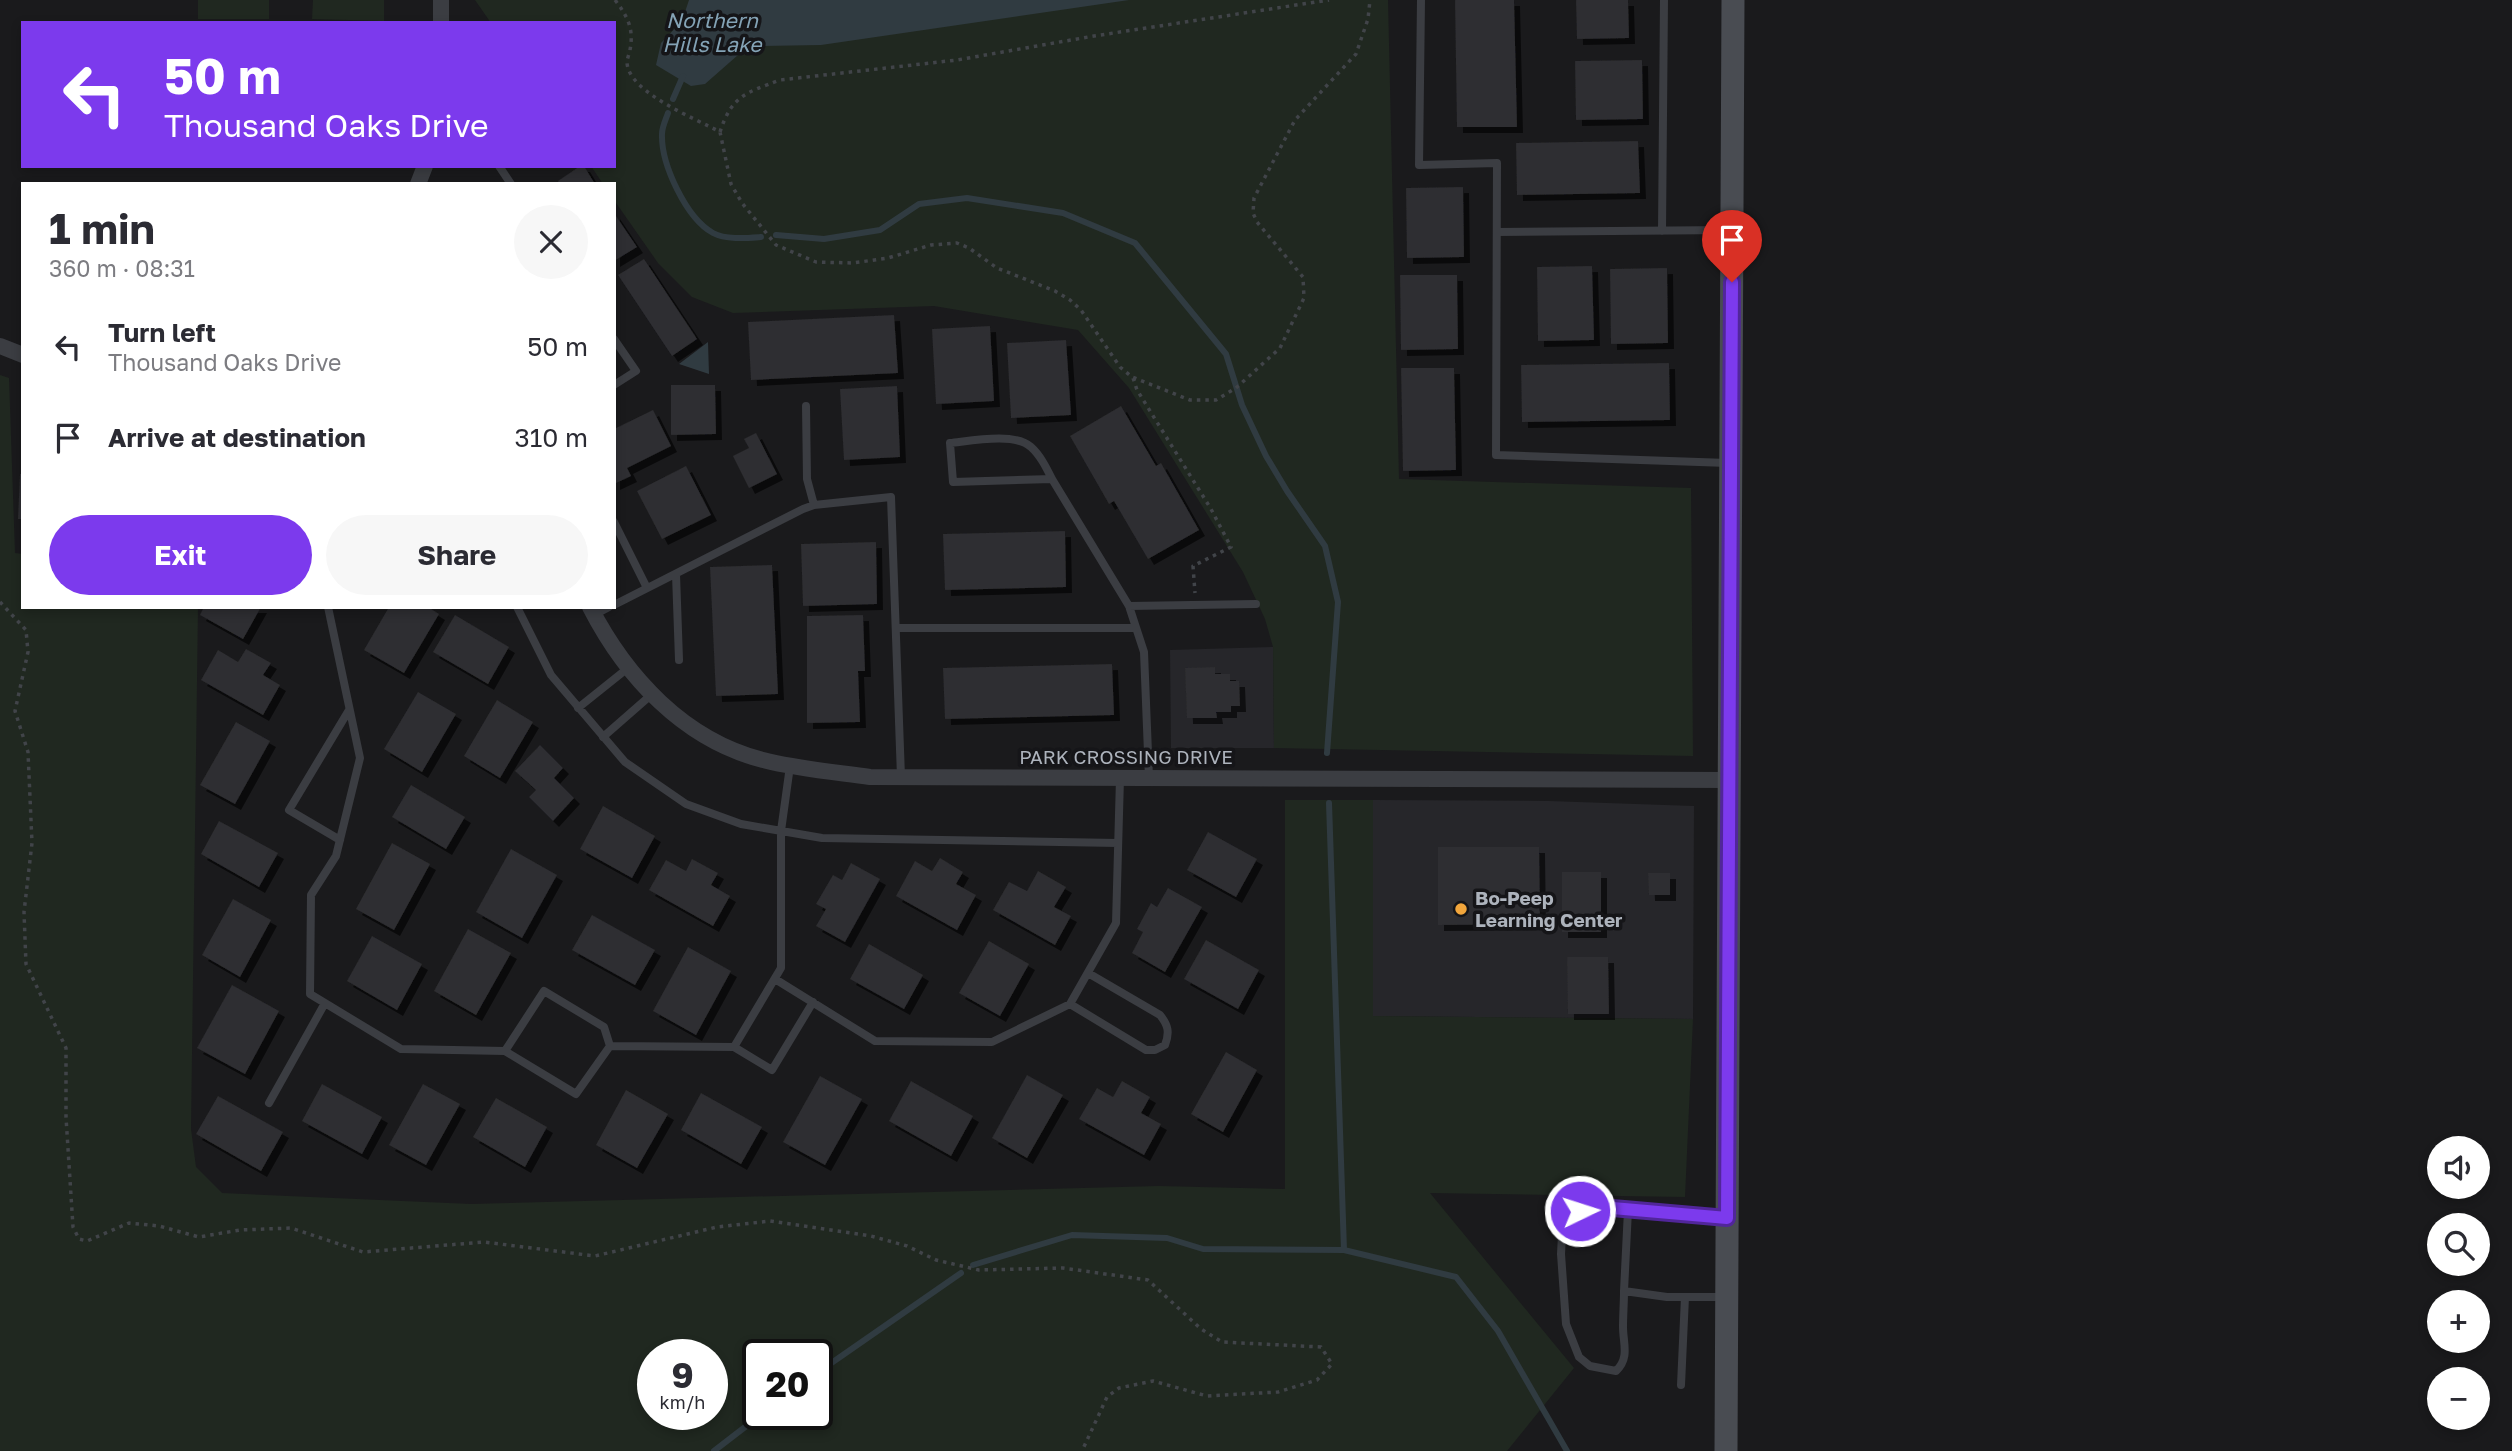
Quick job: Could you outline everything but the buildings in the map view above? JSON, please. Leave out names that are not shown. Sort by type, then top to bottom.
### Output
[{"type":"main road","points":[[1726,1451],[1733,0]]},
{"type":"street","points":[[441,0],[441,21]]},
{"type":"street","points":[[0,346],[21,354]]},
{"type":"street","name":"PARK CROSSING DRIVE","points":[[592,611],[628,668],[651,695],[687,724],[710,739],[761,760],[790,766],[870,777],[1729,780]]},
{"type":"lane","points":[[1421,0],[1419,165],[1497,163],[1496,455],[1731,464]]},
{"type":"lane","points":[[1662,231],[1664,0]]},
{"type":"lane","points":[[1497,232],[1732,230]]},
{"type":"lane","points":[[616,342],[636,371],[616,384]]},
{"type":"lane","points":[[806,406],[807,479],[814,505]]},
{"type":"lane","points":[[1052,478],[953,482],[950,443],[1008,438],[1029,444],[1041,458],[1129,607],[1143,652],[1149,778]]},
{"type":"lane","points":[[616,604],[814,505],[891,497],[901,777]]},
{"type":"lane","points":[[616,526],[648,588]]},
{"type":"lane","points":[[676,573],[678,660]]},
{"type":"lane","points":[[1129,607],[1256,604]]},
{"type":"lane","points":[[328,609],[360,758],[336,856],[311,895],[310,994],[401,1049],[505,1051],[576,1094],[610,1046]]},
{"type":"lane","points":[[518,609],[551,675],[603,737],[625,762],[686,804],[741,824],[822,838],[1118,843]]},
{"type":"lane","points":[[896,628],[1136,628]]},
{"type":"lane","points":[[579,708],[628,668]]},
{"type":"lane","points":[[603,737],[651,695]]},
{"type":"lane","points":[[340,840],[289,810],[349,710]]},
{"type":"lane","points":[[734,1047],[781,968],[781,831],[790,766]]},
{"type":"lane","points":[[775,979],[875,1041],[992,1042],[1070,1004],[1116,923],[1120,778]]},
{"type":"lane","points":[[1070,1004],[1146,1050],[1155,1050],[1165,1045],[1169,1034],[1160,1015],[1088,973]]},
{"type":"lane","points":[[505,1051],[544,991],[604,1027],[610,1046]]},
{"type":"lane","points":[[610,1046],[734,1047],[772,1070],[813,1002]]},
{"type":"lane","points":[[268,1103],[325,1003]]},
{"type":"lane","points":[[1628,1210],[1623,1329],[1626,1352],[1616,1371],[1590,1366],[1579,1357],[1566,1324],[1561,1254],[1562,1235],[1569,1222],[1580,1211],[1601,1207],[1727,1218]]},
{"type":"lane","points":[[1624,1292],[1726,1297]]},
{"type":"lane","points":[[1681,1385],[1685,1297]]},
{"type":"path","points":[[615,0],[630,20],[632,33],[627,61],[629,74],[638,85],[655,97],[720,132]]},
{"type":"path","points":[[1329,0],[957,60],[780,80],[738,99],[727,111],[720,132],[731,184],[742,204],[776,245],[816,262],[853,263],[888,258],[931,245],[957,243],[997,268],[1055,291],[1070,300],[1081,310],[1120,367],[1132,377],[1190,400],[1216,400],[1236,388],[1280,348],[1304,298],[1303,277],[1257,222],[1253,213],[1254,198],[1295,120],[1356,54],[1368,19],[1370,0]]},
{"type":"path","points":[[1132,377],[1137,390],[1211,509],[1231,547],[1193,566],[1195,605]]},
{"type":"path","points":[[0,602],[26,630],[28,652],[15,712],[28,752],[32,830],[24,912],[26,964],[66,1048],[66,1117],[72,1213],[79,1239],[87,1241],[129,1223],[159,1226],[199,1237],[240,1230],[290,1228],[363,1252],[484,1242],[595,1256],[717,1227],[771,1221],[872,1236],[907,1246],[936,1260],[979,1270],[1063,1268],[1148,1280],[1200,1329],[1222,1342],[1321,1347],[1332,1364],[1317,1380],[1278,1392],[1207,1396],[1153,1381],[1119,1388],[1107,1397],[1082,1451]]},
{"type":"shaded area","points":[[198,0],[269,0],[269,19],[198,19]]},
{"type":"shaded area","points":[[313,0],[384,0],[384,21],[312,19]]},
{"type":"shaded area","points":[[475,0],[1388,0],[1399,479],[1691,488],[1693,756],[1274,748],[1273,647],[1265,619],[1243,572],[1129,388],[1078,330],[934,306],[733,313],[692,297],[658,263],[616,203],[616,182],[602,182],[592,168],[616,168],[616,21],[490,21]]},
{"type":"shaded area","points":[[0,375],[9,378],[15,553],[21,554],[21,609],[198,609],[191,1129],[196,1167],[222,1193],[471,1204],[1159,1186],[1285,1189],[1285,800],[1373,800],[1373,1016],[1693,1019],[1685,1197],[1430,1193],[1574,1368],[1507,1451],[0,1451]]},
{"type":"shaded area","points":[[1273,647],[1274,748],[1171,748],[1170,650]]},
{"type":"shaded area","points":[[1373,800],[1549,801],[1694,806],[1693,1019],[1373,1016]]},
{"type":"water","name":"Northern Hills Lake","points":[[689,0],[1129,0],[821,45],[758,46],[738,55],[705,84],[691,86],[656,65],[661,43],[682,21]]},
{"type":"water","points":[[708,342],[709,374],[679,364]]},
{"type":"waterway","points":[[673,99],[683,76]]},
{"type":"waterway","points":[[668,113],[663,126],[663,146],[671,175],[685,203],[703,226],[713,233],[724,237],[761,237]]},
{"type":"waterway","points":[[776,235],[824,239],[880,230],[919,204],[967,198],[1063,213],[1135,243],[1226,354],[1242,405],[1266,456],[1325,546],[1338,602],[1327,753]]},
{"type":"waterway","points":[[1329,803],[1344,1250]]},
{"type":"waterway","points":[[973,1265],[1072,1235],[1167,1238],[1203,1249],[1344,1250],[1456,1277],[1498,1331],[1567,1451]]},
{"type":"waterway","points":[[833,1362],[961,1273]]},
{"type":"waterway","points":[[714,1451],[742,1429]]},
{"type":"place","name":"Bo-Peep Learning Center","points":[[1461,909]]},
{"type":"route","points":[[1580,1211],[1601,1207],[1727,1218],[1732,282]]}]
